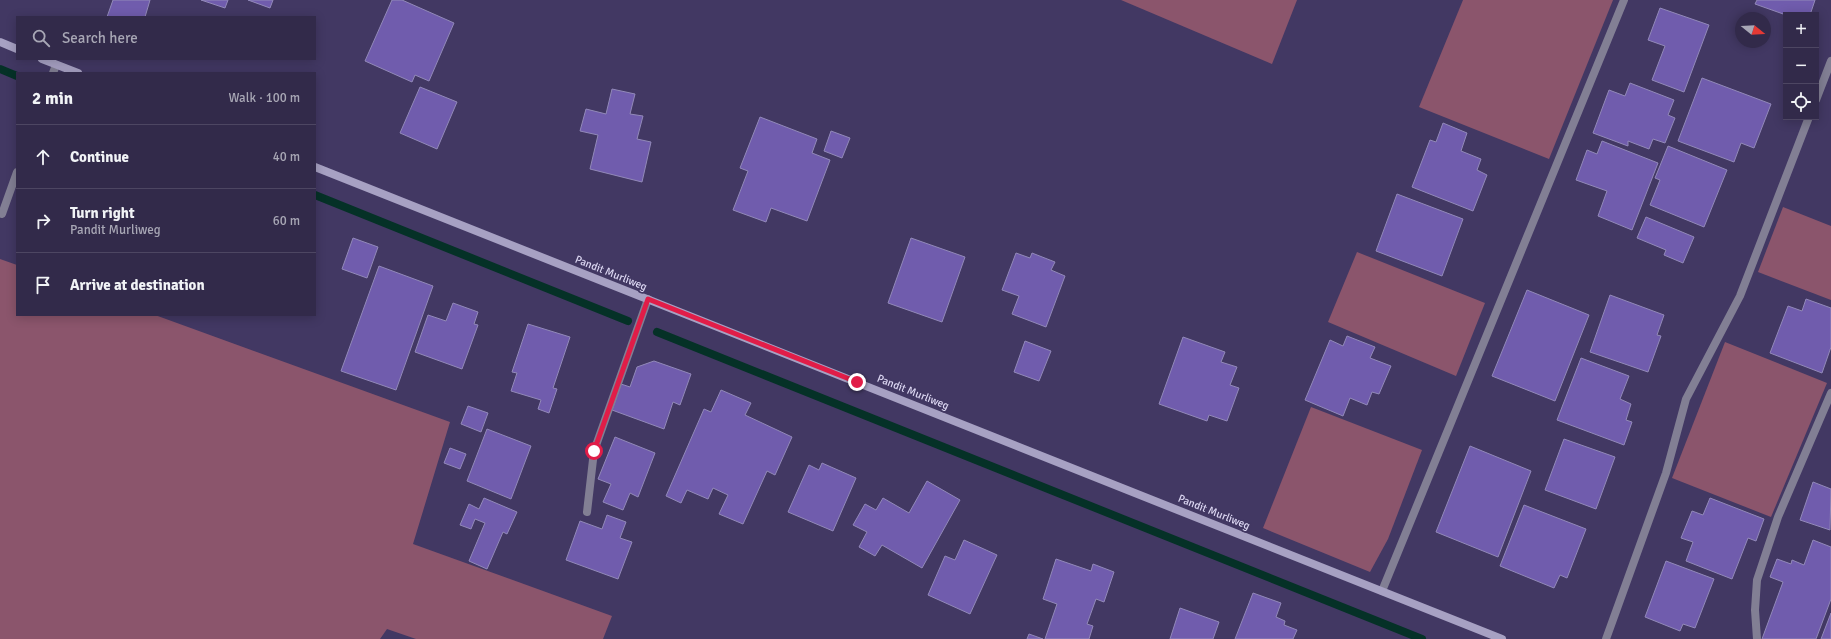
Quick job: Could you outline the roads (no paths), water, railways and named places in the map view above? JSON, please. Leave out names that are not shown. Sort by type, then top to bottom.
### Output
[{"type":"street","points":[[0,42],[16,49]]},
{"type":"street","points":[[45,60],[76,72]]},
{"type":"street","name":"Pandit Murliweg","points":[[316,167],[1502,639]]},
{"type":"lane","points":[[1382,591],[1624,0]]},
{"type":"lane","points":[[1819,92],[1831,61]]},
{"type":"lane","points":[[53,72],[56,64]]},
{"type":"lane","points":[[1606,639],[1666,474],[1686,399],[1740,296],[1808,120]]},
{"type":"lane","points":[[2,214],[16,175]]},
{"type":"lane","points":[[587,512],[594,451],[648,299]]},
{"type":"lane","points":[[1756,639],[1754,610],[1757,580],[1778,516],[1831,393]]},
{"type":"waterway","points":[[0,69],[16,76]]},
{"type":"waterway","points":[[316,195],[628,321]]},
{"type":"waterway","points":[[657,332],[1422,639]]}]
